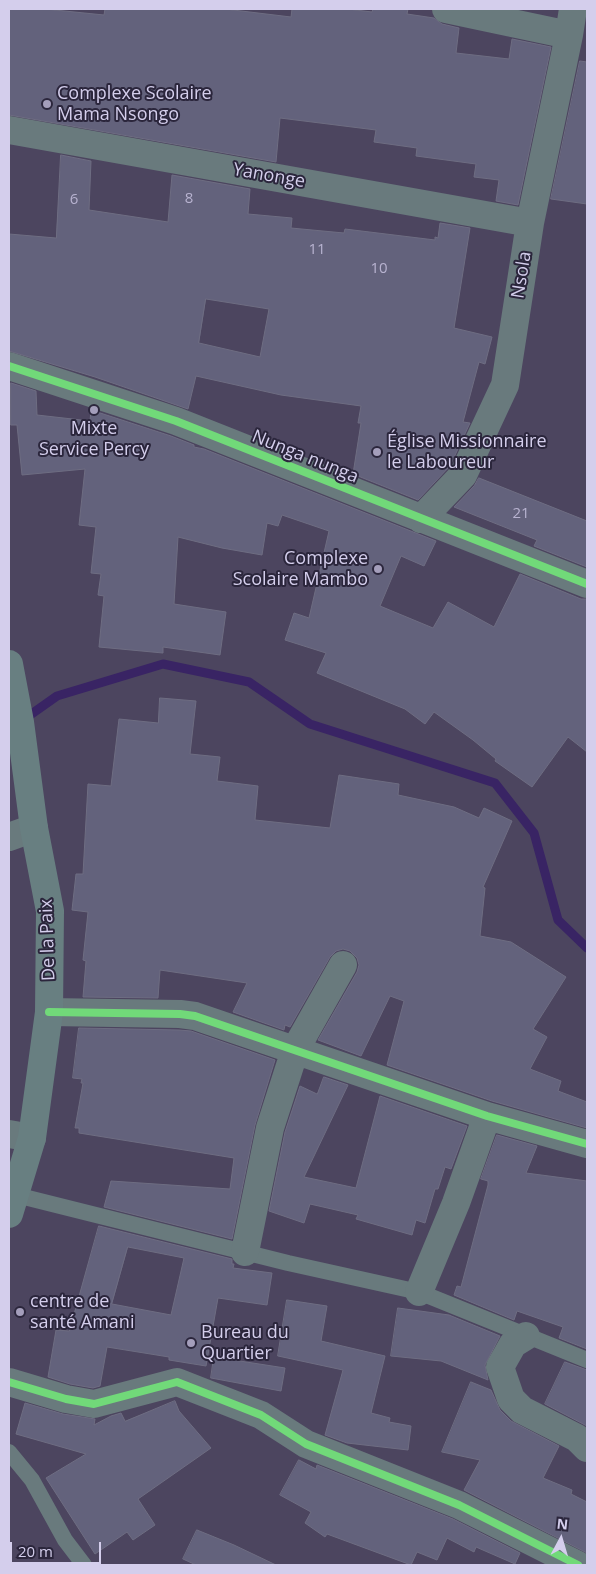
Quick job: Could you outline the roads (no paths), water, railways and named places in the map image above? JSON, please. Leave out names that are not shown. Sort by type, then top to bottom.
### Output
[{"type":"street","points":[[446,9],[570,35]]},
{"type":"street","name":"Nsola","points":[[421,519],[463,475],[505,385],[530,223],[570,35],[573,9]]},
{"type":"street","name":"Yanonge","points":[[9,130],[530,223]]},
{"type":"street","name":"Nunga nunga","points":[[9,366],[176,421],[587,584]]},
{"type":"street","name":"De la Paix","points":[[9,664],[20,722],[34,828],[50,911],[49,1012],[20,1136],[12,1205]]},
{"type":"street","points":[[9,837],[34,828]]},
{"type":"street","points":[[245,1252],[266,1142],[295,1050],[343,965]]},
{"type":"street","points":[[49,1012],[180,1014],[195,1016],[487,1116],[587,1144]]},
{"type":"street","points":[[418,1292],[456,1203],[487,1116]]},
{"type":"street","points":[[526,1336],[513,1344],[500,1367],[511,1399],[522,1410],[577,1438],[587,1448]]},
{"type":"street","points":[[9,1382],[49,1394],[94,1404],[177,1382],[261,1415],[306,1444],[459,1505],[578,1565]]},
{"type":"lane","points":[[12,1205],[245,1252],[418,1292],[587,1360]]},
{"type":"lane","points":[[9,1452],[32,1480],[64,1540],[84,1565]]},
{"type":"waterway","points":[[23,720],[57,696],[163,664],[249,682],[310,724],[495,783],[534,833],[558,920],[587,948]]},
{"type":"place","name":"Complexe Scolaire Mama Nsongo","points":[[47,104]]},
{"type":"place","name":"Mixte Service Percy","points":[[94,410]]},
{"type":"place","name":"Église Missionnaire le Laboureur","points":[[377,452]]},
{"type":"place","name":"Complexe Scolaire Mambo","points":[[378,569]]},
{"type":"place","name":"centre de santé Amani","points":[[20,1312]]},
{"type":"place","name":"Bureau du Quartier","points":[[191,1343]]}]
